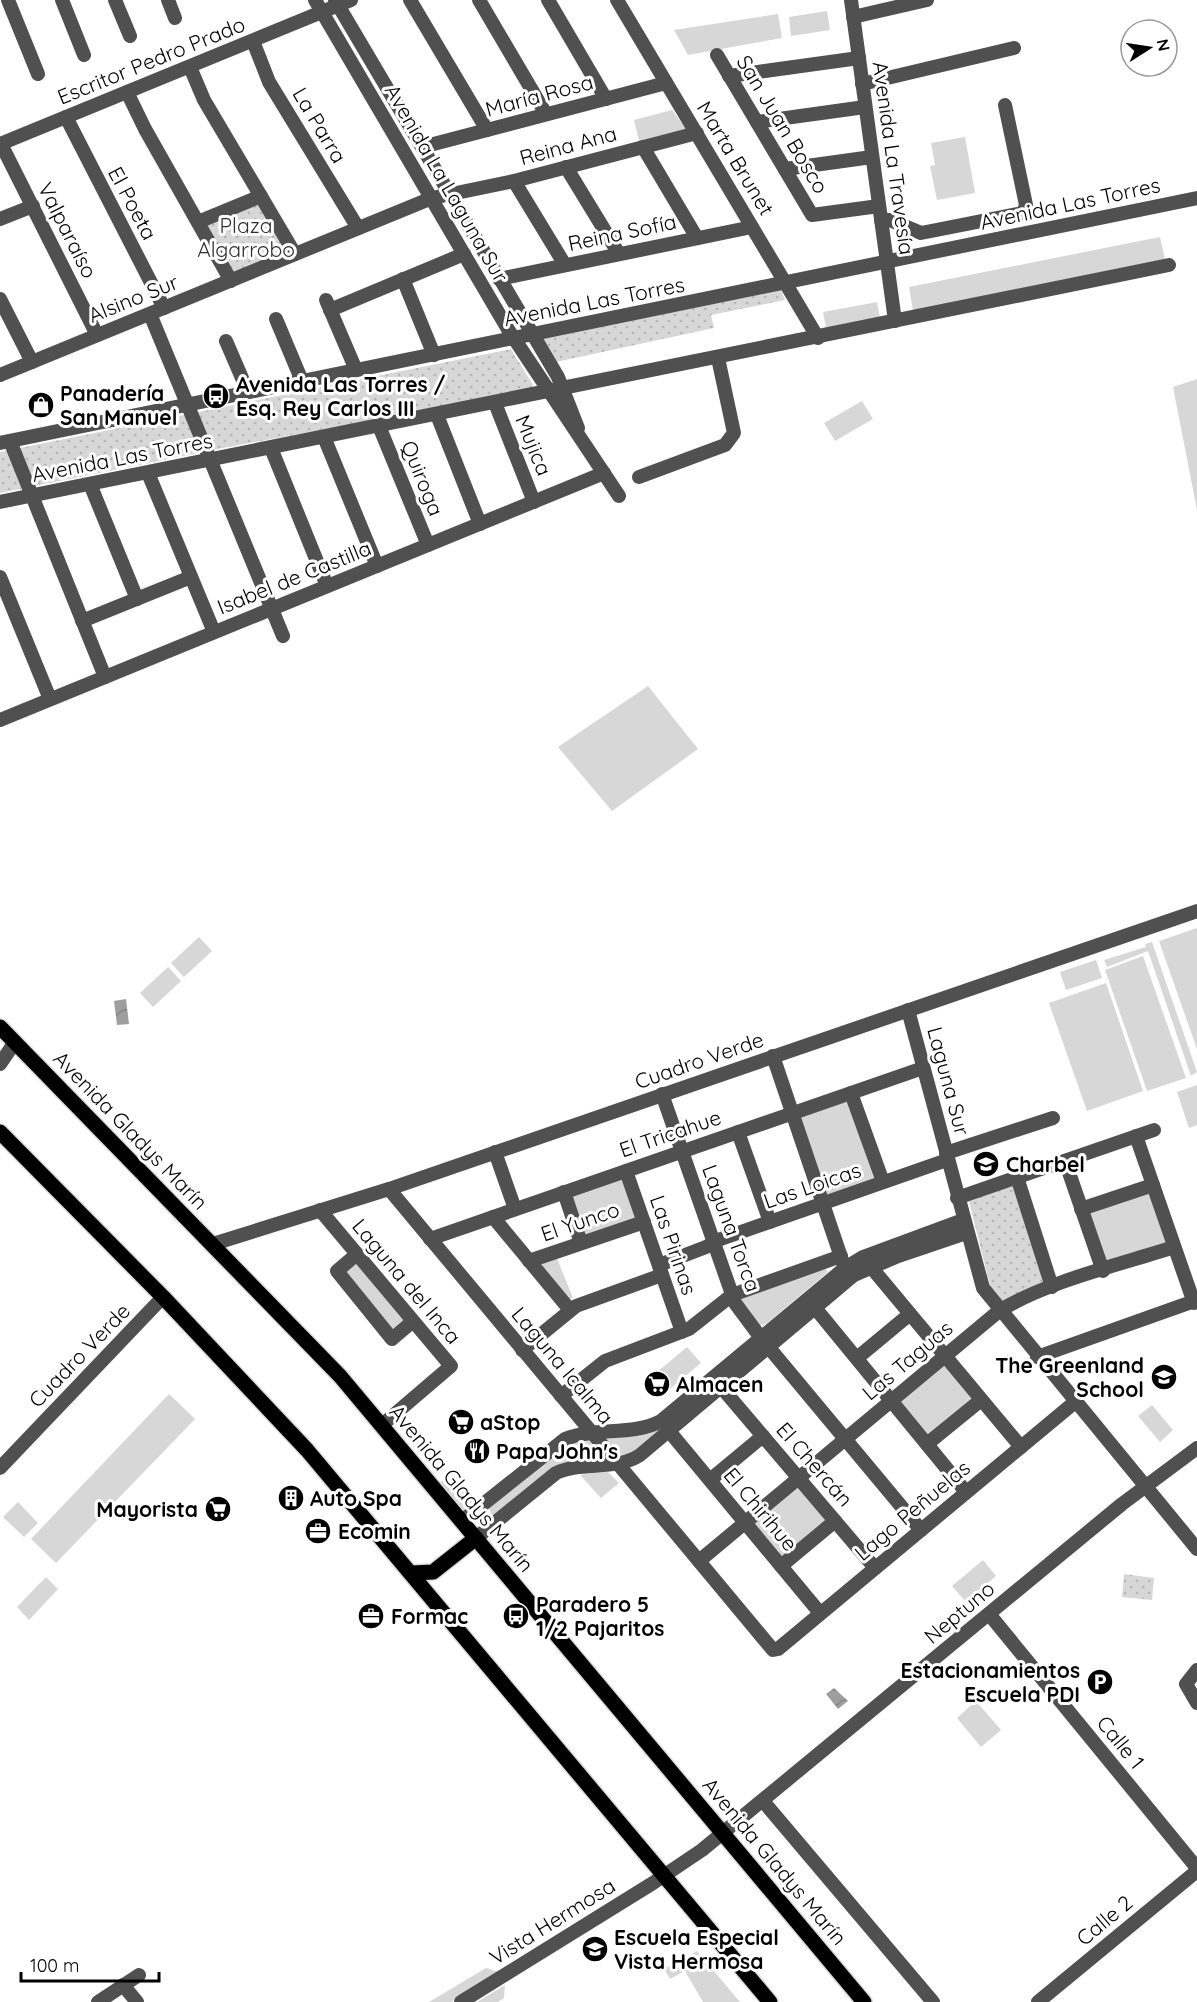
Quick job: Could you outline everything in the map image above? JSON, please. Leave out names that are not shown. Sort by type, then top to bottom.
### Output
[{"type":"main road","name":"Avenida Gladys Marín","points":[[0,1027],[311,1345],[382,1425],[864,2002]]},
{"type":"main road","points":[[0,1132],[273,1412],[412,1573],[770,2002]]},
{"type":"main road","points":[[412,1573],[433,1572],[476,1538]]},
{"type":"street","points":[[8,0],[38,74]]},
{"type":"street","points":[[62,0],[84,55]]},
{"type":"street","points":[[115,0],[130,36]]},
{"type":"street","points":[[168,0],[175,18]]},
{"type":"street","name":"Avenida La Laguna Sur","points":[[315,0],[514,338],[548,393],[619,496]]},
{"type":"street","points":[[410,0],[487,130]]},
{"type":"street","points":[[479,0],[546,114]]},
{"type":"street","points":[[548,0],[606,99]]},
{"type":"street","name":"Marta Brunet","points":[[617,0],[818,338]]},
{"type":"street","name":"Avenida La Travesía","points":[[851,0],[896,321]]},
{"type":"street","points":[[853,17],[927,0]]},
{"type":"street","name":"Avenida La Laguna Sur","points":[[342,2],[422,147],[565,389],[584,445]]},
{"type":"street","name":"Escritor Pedro Prado","points":[[1,144],[322,13],[342,2]]},
{"type":"street","name":"La Parra","points":[[253,41],[269,82],[358,228]]},
{"type":"street","points":[[862,84],[1014,48]]},
{"type":"street","name":"San Juan Bosco","points":[[717,55],[812,215],[880,213]]},
{"type":"street","points":[[729,76],[859,58]]},
{"type":"street","points":[[190,67],[204,100],[295,254]]},
{"type":"street","name":"María Rosa","points":[[422,147],[666,83]]},
{"type":"street","points":[[127,92],[231,280]]},
{"type":"street","points":[[880,213],[890,220],[921,233],[1023,213],[1026,205],[1005,105]]},
{"type":"street","points":[[757,122],[866,107]]},
{"type":"street","name":"El Poeta","points":[[66,117],[164,308]]},
{"type":"street","name":"Reina Ana","points":[[449,193],[514,181],[697,134]]},
{"type":"street","name":"Valparaíso","points":[[1,144],[97,335]]},
{"type":"street","points":[[643,147],[697,238]]},
{"type":"street","points":[[784,169],[872,157]]},
{"type":"street","points":[[566,167],[619,255]]},
{"type":"street","points":[[514,181],[565,266]]},
{"type":"street","name":"Alsino Sur","points":[[0,375],[449,193]]},
{"type":"street","points":[[198,222],[261,196]]},
{"type":"street","name":"Avenida Las Torres","points":[[5,442],[786,284],[1197,198]]},
{"type":"street","points":[[0,219],[33,206]]},
{"type":"street","name":"Reina Sofía","points":[[499,279],[752,227]]},
{"type":"street","points":[[356,370],[328,305],[403,279],[464,254]]},
{"type":"street","name":"Avenida Las Torres","points":[[0,502],[210,460],[274,454],[324,437],[1169,266]]},
{"type":"street","points":[[403,279],[434,354]]},
{"type":"street","points":[[0,299],[32,362]]},
{"type":"street","points":[[150,314],[283,636]]},
{"type":"street","points":[[276,319],[302,381]]},
{"type":"street","points":[[226,341],[248,392]]},
{"type":"street","points":[[639,477],[725,445],[730,440],[734,433],[718,358]]},
{"type":"street","name":"Mujica","points":[[495,403],[534,502]]},
{"type":"street","points":[[437,415],[480,524]]},
{"type":"street","name":"Quiroga","points":[[379,426],[428,545]]},
{"type":"street","points":[[324,437],[377,566]]},
{"type":"street","points":[[5,442],[31,496],[105,677]]},
{"type":"street","points":[[274,454],[327,586]]},
{"type":"street","points":[[148,473],[214,632]]},
{"type":"street","name":"Isabel de Castilla","points":[[0,720],[604,473]]},
{"type":"street","points":[[90,484],[137,598]]},
{"type":"street","points":[[82,621],[191,577]]},
{"type":"street","points":[[1,582],[50,699]]},
{"type":"street","name":"Cuadro Verde","points":[[213,1244],[389,1189],[1197,911]]},
{"type":"street","name":"Laguna Sur","points":[[908,1010],[983,1288],[999,1311],[1197,1550]]},
{"type":"street","points":[[0,1064],[15,1042]]},
{"type":"street","points":[[772,1056],[843,1262]]},
{"type":"street","name":"El Tricahue","points":[[430,1239],[923,1068]]},
{"type":"street","points":[[850,1093],[883,1182]]},
{"type":"street","name":"Laguna Torca","points":[[662,1094],[732,1295],[765,1343],[921,1530]]},
{"type":"street","name":"Las Loicas","points":[[522,1350],[581,1303],[660,1270],[713,1243],[1053,1118]]},
{"type":"street","points":[[957,1198],[1154,1130]]},
{"type":"street","points":[[738,1132],[770,1222]]},
{"type":"street","points":[[1037,1357],[1195,1302],[1136,1136]]},
{"type":"street","points":[[495,1152],[515,1209]]},
{"type":"street","points":[[1065,1161],[1103,1271]]},
{"type":"street","name":"Las Pirinas","points":[[626,1171],[682,1332]]},
{"type":"street","points":[[1017,1177],[1052,1287]]},
{"type":"street","points":[[1082,1209],[1153,1185]]},
{"type":"street","name":"Laguna Icalma","points":[[389,1189],[775,1650]]},
{"type":"street","points":[[564,1192],[581,1243]]},
{"type":"street","name":"Laguna del Inca","points":[[320,1210],[451,1366],[382,1425]]},
{"type":"street","points":[[493,1217],[570,1310]]},
{"type":"street","name":"El Yunco","points":[[530,1261],[644,1222]]},
{"type":"street","points":[[561,1396],[612,1357],[682,1332],[695,1325],[732,1295],[843,1262],[867,1262],[965,1226]]},
{"type":"street","name":"Las Taguas","points":[[699,1561],[999,1311],[1015,1301],[1052,1287],[1174,1247]]},
{"type":"street","points":[[357,1254],[336,1271],[392,1339],[412,1322]]},
{"type":"street","points":[[476,1538],[556,1473],[572,1467],[636,1458],[722,1388],[843,1262]]},
{"type":"street","points":[[462,1521],[554,1445],[573,1436],[591,1432],[657,1423],[765,1343],[816,1309],[867,1262]]},
{"type":"street","points":[[867,1262],[1021,1447]]},
{"type":"street","name":"Cuadro Verde","points":[[0,1468],[163,1297]]},
{"type":"street","points":[[816,1309],[966,1492]]},
{"type":"street","points":[[857,1358],[910,1314]]},
{"type":"street","name":"El Chercán","points":[[722,1388],[875,1568]]},
{"type":"street","points":[[927,1444],[981,1400]]},
{"type":"street","name":"Lago Peñuelas","points":[[775,1650],[1075,1402]]},
{"type":"street","name":"El Chirihue","points":[[669,1431],[820,1613]]},
{"type":"street","points":[[710,1480],[763,1436]]},
{"type":"street","name":"Neptuno","points":[[665,1876],[724,1833],[1145,1487],[1197,1448]]},
{"type":"street","points":[[782,1566],[835,1521]]},
{"type":"street","name":"Calle 1","points":[[989,1614],[1197,1869]]},
{"type":"street","points":[[1197,1670],[1186,1684],[1197,1703]]},
{"type":"street","points":[[763,1801],[933,2002]]},
{"type":"street","name":"Calle 2","points":[[1038,2002],[1197,1869]]},
{"type":"street","name":"Vista Hermosa","points":[[461,2002],[665,1876]]},
{"type":"street","points":[[99,2002],[139,1975]]},
{"type":"street","points":[[123,1985],[137,2002]]},
{"type":"green space","points":[[827,11],[830,30],[791,36],[789,17]]},
{"type":"green space","points":[[778,14],[782,38],[688,55],[674,30]]},
{"type":"green space","points":[[672,110],[686,129],[639,141],[634,120]]},
{"type":"green space","points":[[965,137],[975,193],[937,200],[930,166],[935,165],[931,143]]},
{"type":"green space","name":"Plaza Algarrobo","points":[[258,201],[287,251],[231,275],[203,223]]},
{"type":"green space","points":[[1160,237],[1165,259],[913,311],[909,287]]},
{"type":"green space","points":[[781,290],[785,300],[711,315],[714,328],[556,362],[543,339]]},
{"type":"green space","points":[[877,302],[880,318],[826,328],[823,312]]},
{"type":"green space","points":[[511,349],[533,385],[530,391],[223,448],[0,493],[0,452]]},
{"type":"green space","points":[[1197,379],[1197,510],[1173,387]]},
{"type":"green space","points":[[862,401],[873,419],[835,441],[824,423]]},
{"type":"green space","points":[[648,686],[698,749],[612,811],[558,747]]},
{"type":"green space","points":[[1197,928],[1197,1049],[1159,941]]},
{"type":"green space","points":[[199,937],[212,951],[184,977],[171,963]]},
{"type":"green space","points":[[1152,942],[1197,1072],[1191,1076],[1148,951],[1107,967],[1104,960],[1146,947],[1145,944]]},
{"type":"green space","points":[[1143,956],[1186,1078],[1147,1091],[1105,970]]},
{"type":"green space","points":[[1096,960],[1102,978],[1066,990],[1060,972]]},
{"type":"green space","points":[[168,967],[181,981],[153,1007],[140,993]]},
{"type":"green space","points":[[1106,983],[1143,1091],[1087,1111],[1049,1003]]},
{"type":"green space","points":[[1197,1085],[1197,1125],[1189,1128],[1177,1092]]},
{"type":"green space","points":[[847,1099],[874,1179],[825,1196],[797,1116]]},
{"type":"green space","points":[[624,1178],[638,1219],[583,1238],[570,1197]]},
{"type":"green space","points":[[1013,1183],[1044,1283],[1001,1302],[991,1289],[968,1198]]},
{"type":"green space","points":[[1149,1192],[1166,1243],[1103,1264],[1086,1213]]},
{"type":"green space","points":[[556,1256],[573,1298],[568,1300],[541,1267],[543,1261]]},
{"type":"green space","points":[[355,1261],[406,1321],[393,1332],[342,1272]]},
{"type":"green space","points":[[825,1268],[828,1272],[766,1324],[760,1325],[740,1298]]},
{"type":"green space","points":[[687,1347],[701,1363],[670,1389],[656,1373]]},
{"type":"green space","points":[[947,1362],[977,1397],[928,1439],[898,1403]]},
{"type":"green space","points":[[169,1394],[195,1419],[56,1563],[31,1539]]},
{"type":"green space","points":[[1152,1405],[1173,1430],[1160,1442],[1138,1416]]},
{"type":"green space","points":[[658,1427],[662,1430],[623,1455],[616,1456],[601,1437]]},
{"type":"green space","points":[[588,1439],[602,1456],[597,1460],[561,1464],[497,1516],[491,1515],[488,1505],[568,1441]]},
{"type":"green space","points":[[607,1471],[619,1483],[601,1498],[580,1475]]},
{"type":"green space","points":[[444,1480],[461,1488],[473,1503],[462,1513],[437,1484]]},
{"type":"green space","points":[[798,1487],[828,1519],[782,1561],[753,1524]]},
{"type":"green space","points":[[18,1502],[38,1523],[24,1537],[3,1517]]},
{"type":"green space","points":[[983,1560],[996,1576],[966,1602],[952,1586]]},
{"type":"green space","points":[[1124,1574],[1154,1578],[1152,1600],[1122,1597]]},
{"type":"green space","points":[[46,1577],[58,1589],[29,1620],[17,1607]]},
{"type":"green space","points":[[976,1701],[1001,1730],[981,1747],[957,1718]]},
{"type":"green space","points":[[697,1951],[740,2002],[703,2002],[685,1971],[670,1979],[664,1969]]},
{"type":"green space","points":[[486,1968],[499,1972],[451,2002],[429,2002]]},
{"type":"green space","points":[[505,1985],[504,1998],[498,2002],[477,2002]]},
{"type":"water","points":[[126,999],[129,1024],[117,1025],[114,1001]]},
{"type":"water","points":[[834,1688],[848,1701],[838,1709],[826,1694]]},
{"type":"place","name":"Avenida Las Torres / Esq. Rey Carlos III","points":[[216,396]]},
{"type":"place","name":"Panadería San Manuel","points":[[41,405]]},
{"type":"place","name":"Charbel","points":[[986,1164]]},
{"type":"place","name":"The Greenland School","points":[[1164,1377]]},
{"type":"place","name":"Almacen","points":[[657,1384]]},
{"type":"place","name":"aStop","points":[[461,1422]]},
{"type":"place","name":"Papa John's","points":[[477,1451]]},
{"type":"place","name":"Auto Spa","points":[[291,1498]]},
{"type":"place","name":"Mayorista","points":[[218,1509]]},
{"type":"place","name":"Ecomin","points":[[318,1531]]},
{"type":"place","name":"Formac","points":[[371,1616]]},
{"type":"place","name":"Paradero 5 1/2 Pajaritos","points":[[516,1616]]},
{"type":"place","name":"Estacionamientos Escuela PDI","points":[[1100,1682]]},
{"type":"place","name":"Escuela Especial Vista Hermosa","points":[[595,1949]]}]
